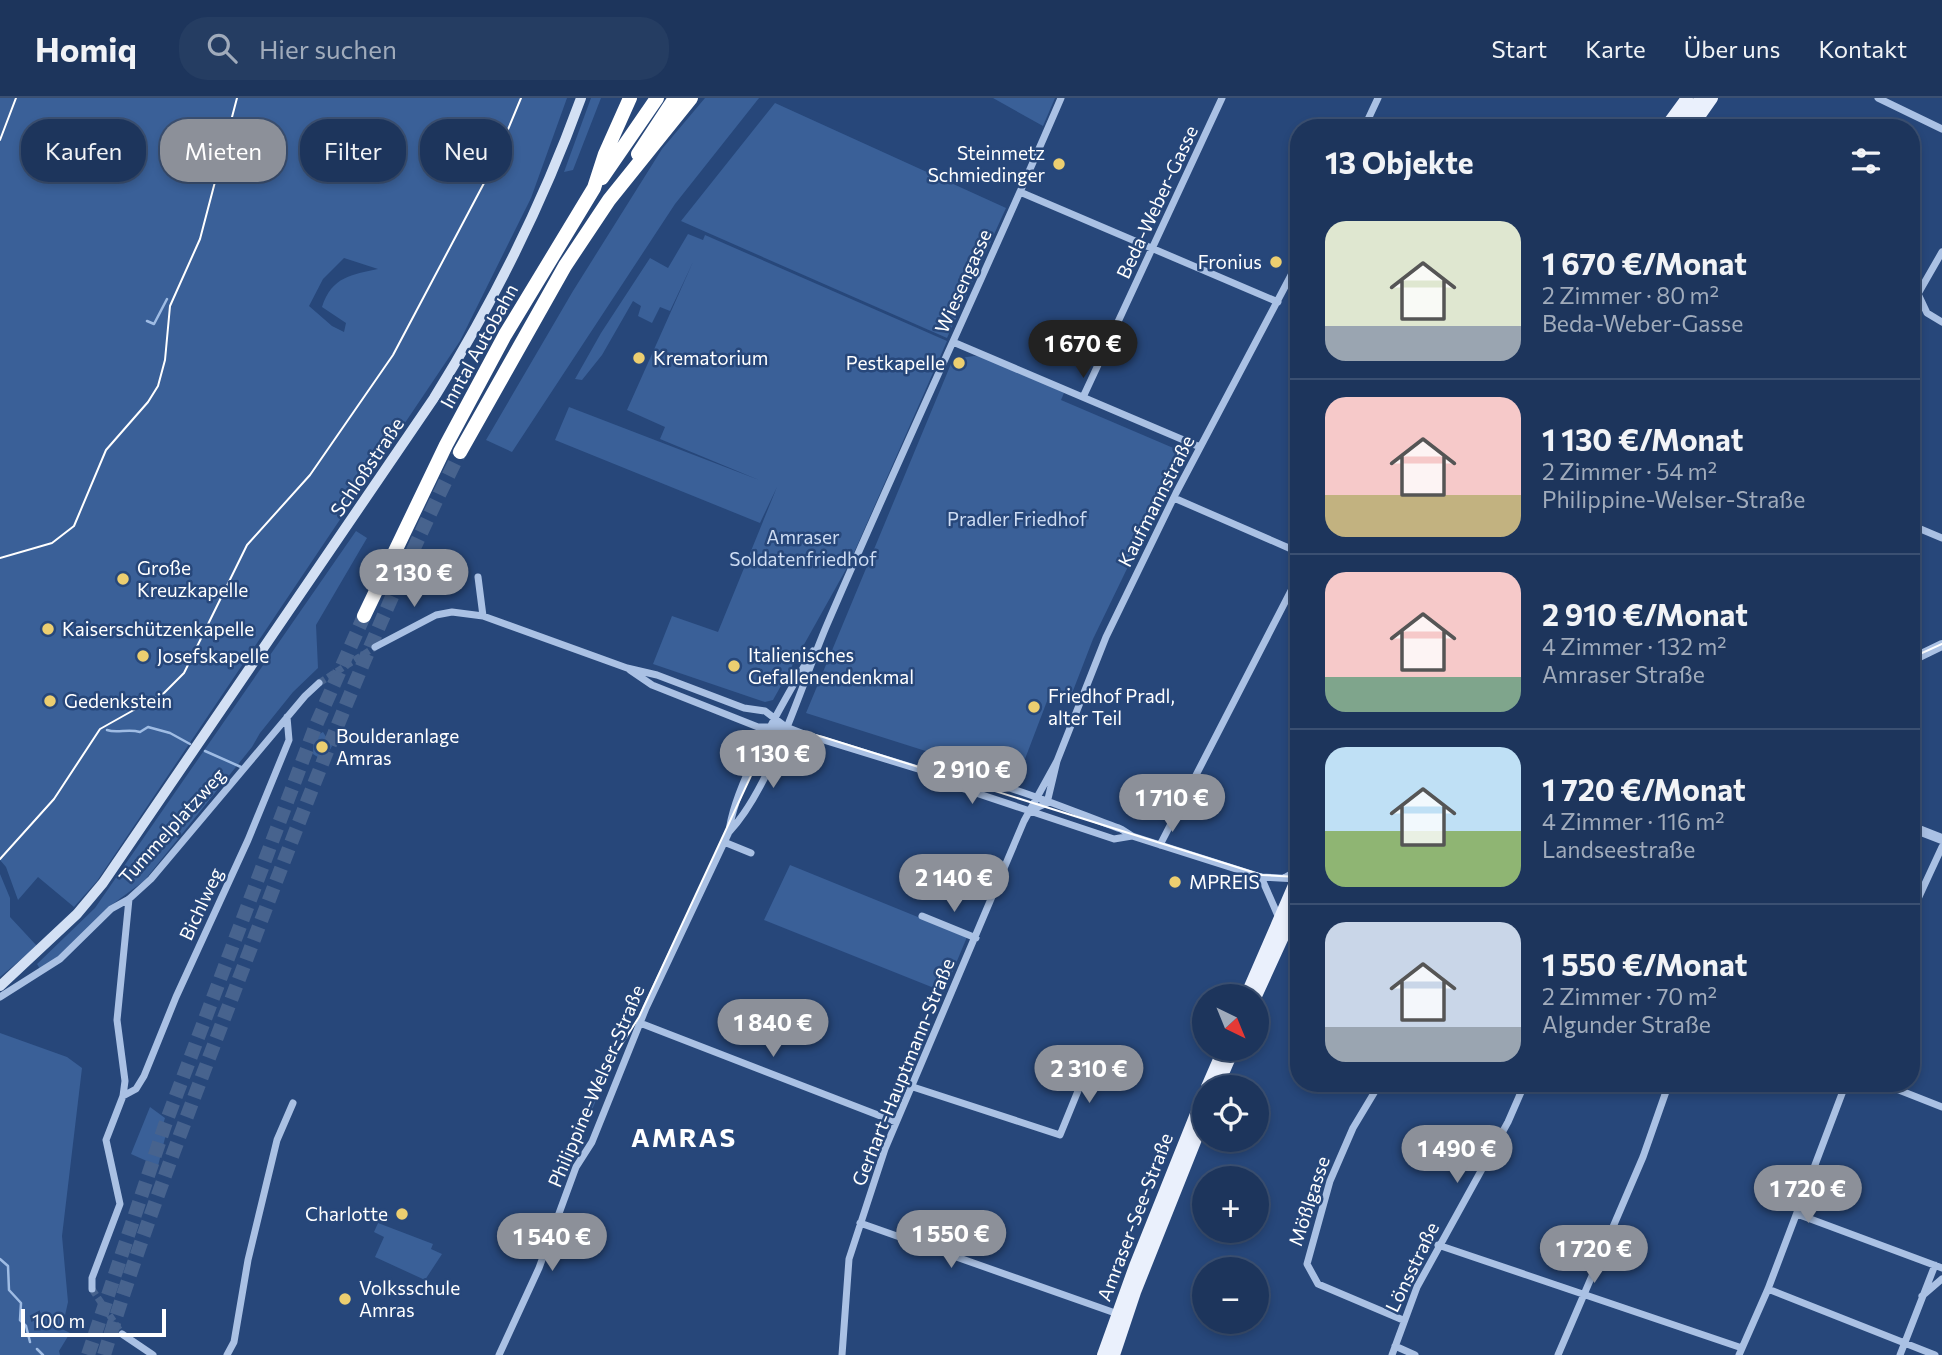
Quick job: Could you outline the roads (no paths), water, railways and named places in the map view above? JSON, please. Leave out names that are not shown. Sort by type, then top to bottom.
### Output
[{"type":"highway","name":"Inntal Autobahn","points":[[364,616],[446,445],[505,335],[594,188],[605,154],[630,98]]},
{"type":"highway","points":[[594,188],[657,98]]},
{"type":"highway","points":[[609,200],[675,98]]},
{"type":"highway","name":"Inntal Autobahn","points":[[460,452],[559,277],[609,200],[691,98]]},
{"type":"main road","name":"Schloßstraße","points":[[0,986],[61,931],[103,883],[434,398],[467,346],[524,235],[581,98]]},
{"type":"main road","points":[[1672,119],[1687,98]]},
{"type":"main road","points":[[1686,119],[1701,98]]},
{"type":"main road","points":[[1697,119],[1712,98]]},
{"type":"main road","points":[[1251,984],[1290,894]]},
{"type":"main road","points":[[1261,984],[1290,922]]},
{"type":"main road","name":"Amraser-See-Straße","points":[[1103,1355],[1192,1125]]},
{"type":"main road","name":"Amraser-See-Straße","points":[[1114,1355],[1135,1292],[1192,1149]]},
{"type":"street","name":"Wiesengasse","points":[[786,727],[825,629],[1061,98]]},
{"type":"street","name":"Beda-Weber-Gasse","points":[[1084,395],[1222,98]]},
{"type":"street","points":[[1368,119],[1378,98]]},
{"type":"street","points":[[1878,98],[1942,129]]},
{"type":"street","points":[[1020,192],[1278,302]]},
{"type":"street","points":[[1920,287],[1942,252]]},
{"type":"street","name":"Kaufmannstraße","points":[[1047,803],[1057,761],[1096,660],[1200,447],[1290,283]]},
{"type":"street","points":[[1920,298],[1927,313],[1942,322]]},
{"type":"street","points":[[953,342],[1084,395],[1200,447]]},
{"type":"street","points":[[1174,498],[1290,549]]},
{"type":"street","points":[[1920,529],[1942,538]]},
{"type":"street","points":[[478,578],[483,616]]},
{"type":"street","points":[[1160,845],[1290,592]]},
{"type":"street","points":[[375,647],[436,615],[452,612],[483,616],[627,668],[657,675],[744,708],[765,711],[786,727],[931,773],[946,783],[1114,839],[1132,836]]},
{"type":"street","name":"Wiesengasse","points":[[776,719],[825,629]]},
{"type":"street","points":[[1920,656],[1942,645]]},
{"type":"street","points":[[627,668],[652,685],[758,727],[786,727]]},
{"type":"street","name":"Tummelplatzweg","points":[[0,997],[60,959],[111,909],[129,899],[151,879],[287,716],[319,683]]},
{"type":"street","name":"Bichlweg","points":[[123,1096],[136,1089],[144,1076],[176,997],[248,840],[289,740],[287,716]]},
{"type":"street","name":"Philippine-Welser-Straße","points":[[729,832],[731,810],[776,719]]},
{"type":"street","name":"Philippine-Welser-Straße","points":[[499,1355],[539,1269],[576,1167],[592,1142],[640,1023],[724,842],[729,832],[745,816],[786,727]]},
{"type":"street","name":"Kaufmannstraße","points":[[1030,811],[1057,761]]},
{"type":"street","points":[[931,773],[950,772],[1047,803],[1132,836],[1261,877],[1280,880],[1290,878]]},
{"type":"street","points":[[1030,811],[1047,803]]},
{"type":"street","name":"Gerhart-Hauptmann-Straße","points":[[842,1355],[846,1274],[860,1223],[896,1122],[1030,811]]},
{"type":"street","points":[[1920,830],[1942,839]]},
{"type":"street","points":[[724,842],[751,853]]},
{"type":"street","points":[[1920,895],[1942,847]]},
{"type":"street","points":[[1261,877],[1279,919]]},
{"type":"street","name":"Bichlweg","points":[[92,1289],[92,1278],[119,1211],[119,1196],[106,1140],[123,1096],[125,1066],[117,1020],[129,899]]},
{"type":"street","points":[[922,916],[976,938]]},
{"type":"street","points":[[640,1023],[896,1122]]},
{"type":"street","points":[[913,1087],[1060,1135],[1091,1059]]},
{"type":"street","name":"Mößlgasse","points":[[1375,1092],[1353,1128],[1330,1181],[1307,1264],[1318,1284],[1403,1320]]},
{"type":"street","name":"Lönsstraße","points":[[1392,1355],[1403,1320],[1438,1245],[1508,1122],[1521,1092]]},
{"type":"street","points":[[1558,1355],[1643,1157],[1666,1092]]},
{"type":"street","points":[[1438,1245],[1740,1351],[1768,1289],[1843,1092]]},
{"type":"street","points":[[1904,1092],[1942,1107]]},
{"type":"street","points":[[227,1355],[234,1342],[248,1260],[277,1140],[293,1103]]},
{"type":"street","points":[[1797,1214],[1933,1266],[1942,1266]]},
{"type":"street","points":[[860,1223],[1118,1314]]},
{"type":"street","points":[[1900,1355],[1933,1266]]},
{"type":"street","points":[[1922,1297],[1942,1279]]},
{"type":"street","points":[[1768,1289],[1935,1355]]},
{"type":"street","points":[[122,1334],[153,1355]]},
{"type":"street","points":[[1395,1346],[1415,1355]]},
{"type":"waterway","points":[[147,321],[154,324],[167,299]]},
{"type":"waterway","points":[[107,730],[140,732],[148,727],[170,733],[190,744]]},
{"type":"waterway","points":[[205,751],[241,767]]},
{"type":"waterway","points":[[0,1259],[8,1266],[9,1290],[21,1303],[20,1320],[26,1326],[30,1342]]},
{"type":"waterway","points":[[37,1349],[43,1355]]},
{"type":"tunnel","points":[[104,1355],[172,1158],[320,769],[401,577],[460,452]]},
{"type":"tunnel","points":[[88,1355],[165,1125],[316,725],[364,616]]},
{"type":"tunnel","points":[[319,683],[375,647]]},
{"type":"tunnel","points":[[92,1289],[122,1334]]},
{"type":"tram line","points":[[0,140],[16,98]]},
{"type":"tram line","points":[[0,558],[52,543],[74,526],[106,450],[148,402],[158,386],[165,360],[170,306],[200,239],[237,98]]},
{"type":"tram line","points":[[0,859],[54,799],[100,729],[164,693],[184,673],[247,545],[310,475],[393,355],[492,168],[521,98]]},
{"type":"tram line","points":[[1920,654],[1942,644]]},
{"type":"tram line","points":[[578,1129],[601,1077],[639,1017],[762,752],[768,744],[782,735],[797,732],[823,737],[1262,875],[1290,877]]},
{"type":"place","name":"Steinmetz Schmiedinger","points":[[1059,164]]},
{"type":"place","name":"Fronius","points":[[1276,262]]},
{"type":"place","name":"Krematorium","points":[[639,358]]},
{"type":"place","name":"Pestkapelle","points":[[959,363]]},
{"type":"place","name":"Große Kreuzkapelle","points":[[123,579]]},
{"type":"place","name":"Kaiserschützenkapelle","points":[[48,629]]},
{"type":"place","name":"Josefskapelle","points":[[143,656]]},
{"type":"place","name":"Italienisches Gefallenendenkmal","points":[[734,666]]},
{"type":"place","name":"Gedenkstein","points":[[50,701]]},
{"type":"place","name":"Friedhof Pradl, alter Teil","points":[[1034,707]]},
{"type":"place","name":"Boulderanlage Amras","points":[[322,747]]},
{"type":"place","name":"MPREIS","points":[[1175,882]]},
{"type":"place","name":"Charlotte","points":[[402,1214]]},
{"type":"place","name":"Volksschule Amras","points":[[345,1299]]},
{"type":"district","name":"AMRAS","points":[[684,1138]]},
{"type":"park label","name":"Pradler Friedhof","points":[[1017,519]]},
{"type":"park label","name":"Amraser Soldatenfriedhof","points":[[803,548]]}]
